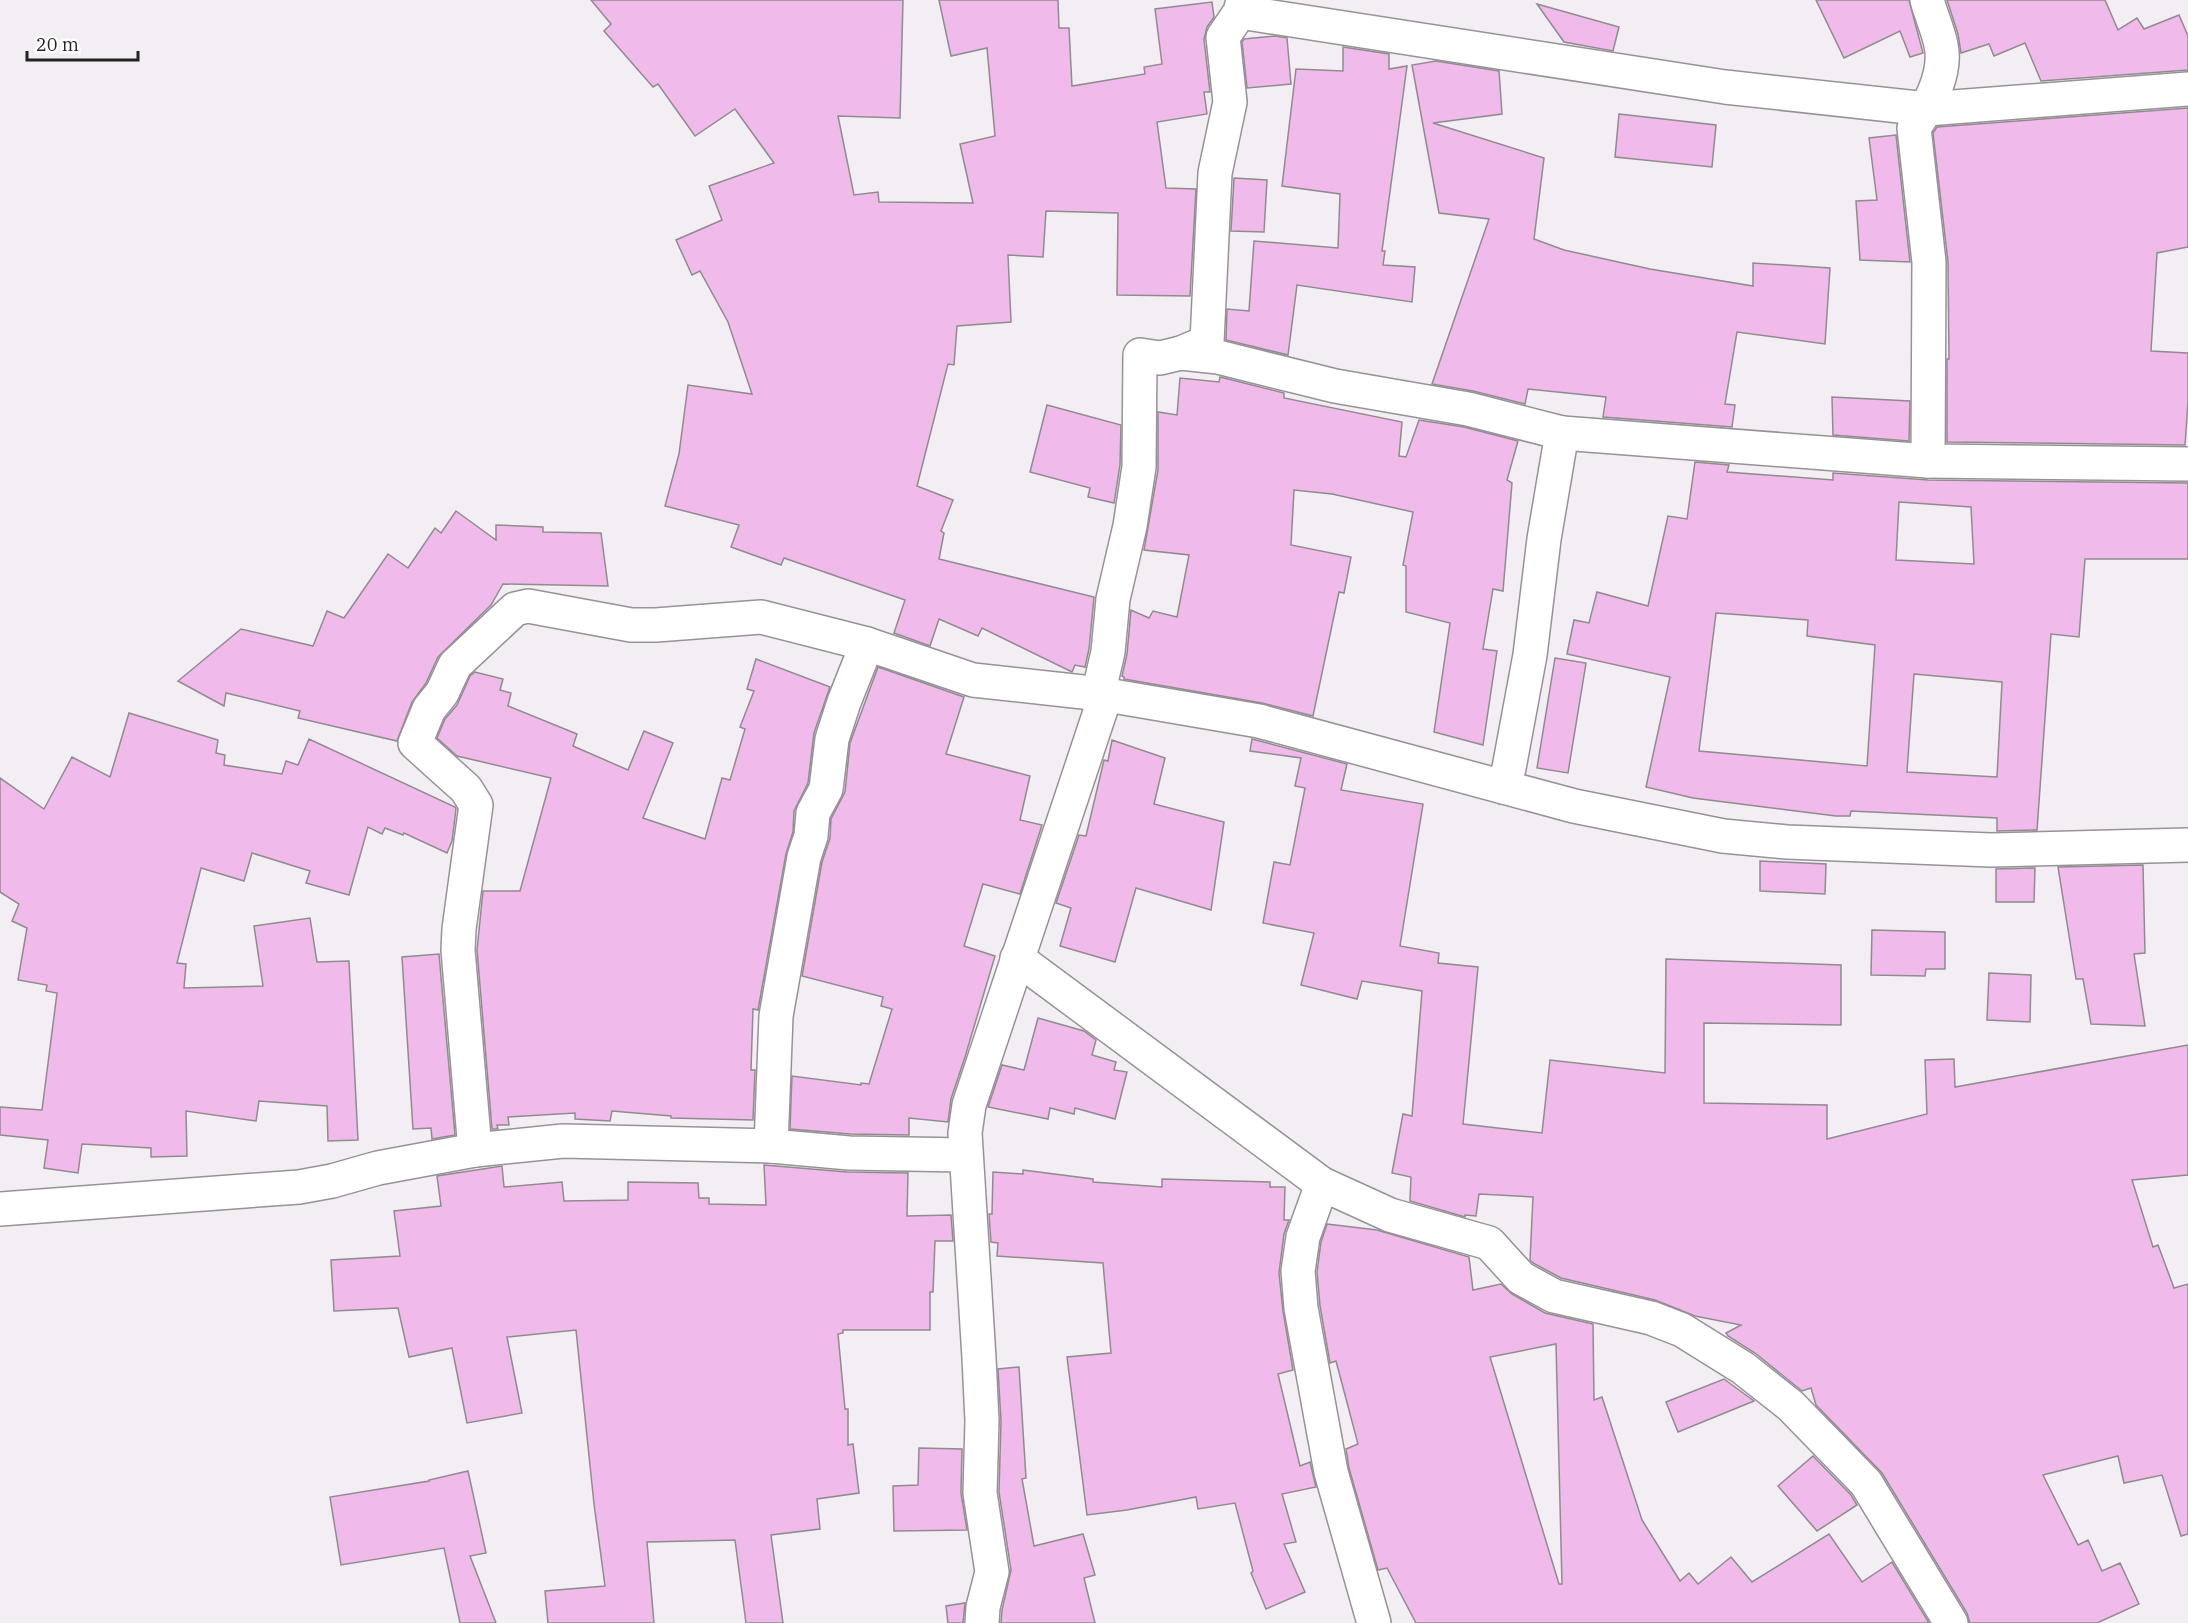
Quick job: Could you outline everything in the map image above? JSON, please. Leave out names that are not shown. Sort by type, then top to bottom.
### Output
[{"type":"street","points":[[1927,0],[1942,47],[1940,74],[1927,109],[1914,128],[1929,262],[1928,461]]},
{"type":"street","points":[[982,1623],[983,1607],[992,1572],[980,1493],[982,1421],[964,1133],[969,1105],[1101,709],[1101,682],[1108,652],[1113,599],[1130,526],[1139,467],[1140,355],[1160,358],[1181,353],[1207,342],[1215,173],[1230,102],[1223,37],[1242,6],[1725,87],[1927,109],[2188,89]]},
{"type":"street","points":[[1181,353],[1218,357],[1335,386],[1468,409],[1562,433],[1928,461],[2188,464]]},
{"type":"street","points":[[1503,787],[1509,768],[1530,655],[1544,539],[1562,433]]},
{"type":"street","points":[[475,1150],[458,950],[476,805],[466,789],[415,743],[429,709],[442,693],[455,665],[515,609],[528,606],[631,625],[761,617],[867,644],[973,680],[1101,694],[1259,721],[1574,806],[1723,836],[1787,842],[1991,850],[2188,845]]},
{"type":"street","points":[[771,1146],[776,1016],[804,857],[811,836],[813,813],[826,789],[832,739],[867,644]]},
{"type":"street","points":[[1017,958],[1322,1184],[1390,1215],[1489,1243],[1521,1278],[1554,1296],[1651,1318],[1682,1330],[1743,1368],[1791,1406],[1866,1483],[1951,1623]]},
{"type":"street","points":[[0,1209],[299,1187],[332,1181],[378,1168],[475,1150],[563,1141],[771,1146],[849,1153],[965,1155]]},
{"type":"street","points":[[1322,1184],[1303,1237],[1298,1271],[1300,1308],[1331,1472],[1374,1623]]},
{"type":"building","points":[[591,0],[903,0],[900,118],[838,116],[854,195],[878,192],[879,202],[973,203],[960,144],[995,136],[987,48],[951,56],[939,0],[1058,0],[1059,28],[1069,28],[1072,86],[1145,74],[1144,67],[1162,64],[1155,9],[1212,2],[1214,17],[1207,27],[1204,39],[1210,92],[1204,92],[1207,114],[1157,122],[1166,188],[1196,189],[1190,296],[1117,295],[1118,213],[1046,211],[1043,257],[1008,255],[1011,322],[957,326],[954,365],[948,364],[917,486],[953,500],[941,531],[944,533],[939,559],[1094,597],[1085,667],[1075,665],[1072,672],[982,628],[978,636],[939,619],[930,646],[894,633],[905,600],[784,558],[781,565],[731,547],[739,525],[665,506],[679,454],[688,385],[752,394],[728,322],[700,271],[692,275],[676,240],[722,220],[709,186],[774,163],[735,109],[695,136],[658,84],[653,87],[604,31],[611,24]]},
{"type":"building","points":[[1816,0],[1909,0],[1923,53],[1910,57],[1900,31],[1844,58]]},
{"type":"building","points":[[1947,0],[2105,0],[2118,30],[2137,18],[2144,29],[2179,15],[2188,36],[2188,70],[2041,81],[2025,43],[1994,56],[1989,44],[1961,53],[1958,34]]},
{"type":"building","points":[[1537,4],[1619,27],[1613,51],[1564,42]]},
{"type":"building","points":[[1275,36],[1287,38],[1291,84],[1247,88],[1242,42],[1244,39]]},
{"type":"building","points":[[1343,47],[1389,54],[1389,69],[1407,66],[1382,251],[1385,251],[1383,265],[1415,267],[1412,302],[1297,285],[1288,355],[1226,340],[1227,309],[1249,311],[1254,241],[1338,248],[1340,194],[1282,186],[1296,69],[1343,71]]},
{"type":"building","points":[[1436,61],[1499,71],[1502,114],[1433,123],[1544,158],[1534,239],[1564,250],[1650,269],[1753,286],[1753,263],[1830,268],[1825,344],[1737,332],[1725,404],[1735,405],[1732,427],[1603,417],[1606,397],[1528,389],[1525,404],[1432,384],[1489,219],[1439,213],[1412,65]]},
{"type":"building","points":[[2188,108],[2188,247],[2157,253],[2151,351],[2188,353],[2185,445],[1947,442],[1948,262],[1933,133],[1937,127]]},
{"type":"building","points":[[1619,114],[1716,125],[1712,167],[1615,157]]},
{"type":"building","points":[[1896,135],[1910,262],[1860,260],[1856,201],[1877,200],[1869,138]]},
{"type":"building","points":[[1234,178],[1267,180],[1264,232],[1231,231]]},
{"type":"building","points":[[1220,377],[1284,393],[1284,398],[1402,422],[1399,456],[1406,457],[1419,420],[1464,427],[1518,441],[1507,480],[1512,483],[1503,591],[1493,589],[1483,649],[1497,651],[1483,745],[1434,732],[1450,623],[1406,612],[1406,566],[1403,565],[1413,512],[1332,494],[1294,490],[1291,545],[1351,557],[1344,593],[1339,592],[1313,716],[1262,703],[1124,679],[1122,676],[1127,654],[1131,610],[1149,618],[1153,611],[1177,617],[1189,555],[1144,550],[1158,470],[1158,412],[1177,415],[1180,378],[1219,382]]},
{"type":"building","points":[[1832,397],[1910,401],[1909,441],[1833,435]]},
{"type":"building","points":[[1047,405],[1121,425],[1120,465],[1114,503],[1088,497],[1090,488],[1030,472]]},
{"type":"building","points":[[1695,462],[1729,465],[1727,472],[1833,480],[1833,473],[1928,480],[2188,483],[2188,559],[2085,559],[2079,637],[2051,634],[2037,830],[1997,831],[1997,818],[1851,811],[1850,816],[1836,816],[1693,798],[1646,787],[1670,677],[1567,654],[1574,620],[1589,623],[1597,592],[1648,606],[1668,516],[1687,519]],"holes":[[[1899,502],[1971,507],[1974,564],[1896,560]],[[1716,613],[1808,620],[1807,636],[1875,645],[1867,766],[1699,751]],[[1914,674],[2002,682],[1997,777],[1907,772]]]},
{"type":"building","points":[[456,511],[496,540],[496,525],[543,527],[543,532],[601,533],[608,586],[503,584],[491,605],[438,657],[426,683],[412,702],[397,741],[298,718],[300,711],[226,693],[224,706],[178,681],[241,629],[313,646],[327,611],[344,618],[388,554],[408,568],[435,528],[441,533]]},
{"type":"building","points":[[1555,658],[1586,663],[1568,773],[1537,768]]},
{"type":"building","points":[[756,659],[830,687],[814,733],[808,783],[794,811],[793,832],[786,854],[758,1010],[753,1009],[751,1070],[755,1070],[753,1120],[671,1118],[671,1116],[612,1111],[610,1121],[575,1119],[575,1113],[508,1117],[509,1125],[497,1125],[498,1129],[492,1129],[477,950],[483,891],[520,891],[551,778],[457,756],[437,738],[445,719],[457,705],[470,676],[475,672],[503,679],[500,690],[511,693],[508,706],[577,734],[573,746],[628,770],[644,731],[673,743],[643,818],[705,839],[722,778],[730,780],[745,729],[740,727],[754,691],[747,689]]},
{"type":"building","points":[[878,667],[964,697],[946,754],[1030,776],[1020,820],[1042,825],[1020,894],[983,884],[964,946],[995,956],[951,1099],[948,1122],[909,1118],[909,1135],[850,1134],[790,1129],[792,1076],[861,1085],[861,1083],[869,1084],[892,1009],[881,1006],[883,997],[802,976],[822,862],[830,838],[831,819],[845,792],[850,743]]},
{"type":"building","points":[[129,713],[218,740],[216,753],[225,755],[224,765],[282,774],[286,761],[298,765],[309,739],[455,807],[452,841],[447,853],[404,833],[403,835],[385,828],[382,834],[368,827],[349,895],[306,883],[310,871],[252,853],[244,881],[201,868],[177,963],[186,964],[184,988],[263,986],[254,926],[310,918],[317,962],[349,961],[358,1140],[328,1141],[327,1106],[259,1101],[256,1121],[186,1111],[187,1156],[151,1157],[151,1148],[82,1144],[78,1173],[44,1168],[48,1140],[0,1135],[0,1107],[42,1110],[57,993],[46,991],[47,985],[18,980],[27,928],[12,921],[19,904],[0,892],[0,778],[44,809],[72,757],[110,777]]},
{"type":"building","points":[[1252,739],[1347,764],[1341,790],[1423,804],[1400,946],[1439,953],[1438,963],[1478,967],[1463,1124],[1542,1133],[1550,1060],[1665,1073],[1666,959],[1841,965],[1841,1025],[1704,1023],[1704,1103],[1827,1105],[1827,1139],[1927,1114],[1925,1060],[1954,1059],[1955,1087],[2188,1045],[2188,1175],[2132,1180],[2153,1247],[2158,1245],[2174,1288],[2188,1284],[2188,1534],[2181,1536],[2162,1475],[2124,1483],[2118,1456],[2043,1475],[2078,1545],[2088,1540],[2102,1571],[2120,1563],[2139,1604],[2097,1623],[1970,1623],[1967,1613],[1882,1473],[1816,1405],[1811,1388],[1802,1391],[1755,1353],[1728,1336],[1726,1333],[1741,1325],[1695,1316],[1655,1300],[1561,1278],[1533,1263],[1530,1260],[1533,1197],[1479,1194],[1476,1216],[1465,1215],[1465,1217],[1410,1201],[1411,1177],[1392,1173],[1403,1114],[1412,1116],[1422,991],[1362,981],[1357,999],[1301,985],[1314,933],[1263,923],[1274,862],[1290,865],[1305,788],[1295,786],[1301,758],[1250,751]]},
{"type":"building","points":[[1112,740],[1165,758],[1154,804],[1224,822],[1211,910],[1136,888],[1115,962],[1060,946],[1071,908],[1056,903],[1079,835],[1086,836],[1104,760],[1108,761]]},
{"type":"building","points":[[1760,861],[1826,864],[1825,894],[1760,891]]},
{"type":"building","points":[[2143,865],[2145,953],[2134,954],[2145,1026],[2091,1024],[2083,979],[2076,979],[2058,867]]},
{"type":"building","points":[[2035,868],[2034,902],[1996,902],[1996,869]]},
{"type":"building","points":[[1872,930],[1945,932],[1945,969],[1926,969],[1925,976],[1871,975]]},
{"type":"building","points":[[439,954],[455,1135],[432,1139],[431,1128],[413,1129],[402,957]]},
{"type":"building","points":[[1989,973],[2031,975],[2030,1022],[1987,1020]]},
{"type":"building","points":[[1038,1018],[1084,1031],[1096,1040],[1092,1055],[1116,1062],[1114,1070],[1127,1072],[1115,1119],[1075,1108],[1074,1114],[1050,1108],[1048,1119],[988,1107],[1002,1065],[1024,1070]]},
{"type":"building","points":[[764,1165],[847,1172],[908,1173],[907,1216],[951,1215],[953,1241],[935,1241],[933,1292],[930,1292],[930,1330],[843,1330],[843,1333],[838,1334],[845,1409],[848,1409],[848,1445],[853,1444],[859,1493],[817,1499],[820,1529],[771,1535],[783,1623],[746,1623],[735,1540],[647,1542],[654,1623],[548,1623],[545,1591],[605,1586],[576,1330],[507,1337],[522,1413],[467,1423],[452,1348],[409,1357],[398,1308],[334,1311],[331,1260],[400,1256],[394,1211],[441,1206],[437,1176],[502,1166],[504,1187],[562,1182],[564,1201],[628,1200],[628,1182],[698,1183],[699,1198],[709,1198],[709,1204],[766,1205]]},
{"type":"building","points":[[1023,1170],[1093,1179],[1093,1182],[1162,1187],[1162,1179],[1270,1182],[1270,1187],[1285,1187],[1284,1220],[1289,1220],[1284,1234],[1279,1273],[1293,1370],[1278,1374],[1300,1466],[1310,1462],[1316,1487],[1282,1494],[1296,1542],[1284,1544],[1305,1592],[1266,1609],[1251,1573],[1253,1571],[1235,1503],[1198,1509],[1196,1497],[1087,1515],[1067,1357],[1111,1353],[1103,1263],[997,1256],[998,1243],[991,1242],[989,1214],[992,1214],[993,1172],[1023,1174]]},
{"type":"building","points":[[1327,1224],[1377,1230],[1469,1257],[1473,1290],[1501,1284],[1512,1294],[1545,1313],[1593,1324],[1594,1400],[1602,1397],[1642,1520],[1680,1581],[1689,1573],[1698,1584],[1731,1557],[1752,1582],[1829,1534],[1862,1582],[1892,1562],[1929,1623],[1416,1623],[1387,1568],[1378,1570],[1349,1468],[1346,1449],[1358,1444],[1336,1361],[1330,1363],[1320,1306],[1317,1272],[1321,1242]],"holes":[[[1556,1344],[1562,1584],[1559,1584],[1490,1357]]]},
{"type":"building","points":[[1019,1367],[1026,1478],[1022,1479],[1034,1546],[1083,1534],[1095,1575],[1084,1578],[1095,1623],[1001,1623],[1011,1570],[999,1492],[1001,1421],[998,1369]]},
{"type":"building","points":[[1724,1379],[1754,1401],[1678,1432],[1666,1402]]},
{"type":"building","points":[[919,1448],[962,1449],[961,1493],[967,1530],[894,1531],[893,1486],[918,1485]]},
{"type":"building","points":[[1813,1456],[1851,1495],[1857,1505],[1817,1531],[1778,1486]]},
{"type":"building","points":[[468,1471],[486,1553],[470,1556],[496,1623],[460,1623],[444,1548],[341,1565],[330,1497],[429,1481]]},
{"type":"building","points":[[965,1603],[963,1623],[948,1623],[946,1606]]}]
